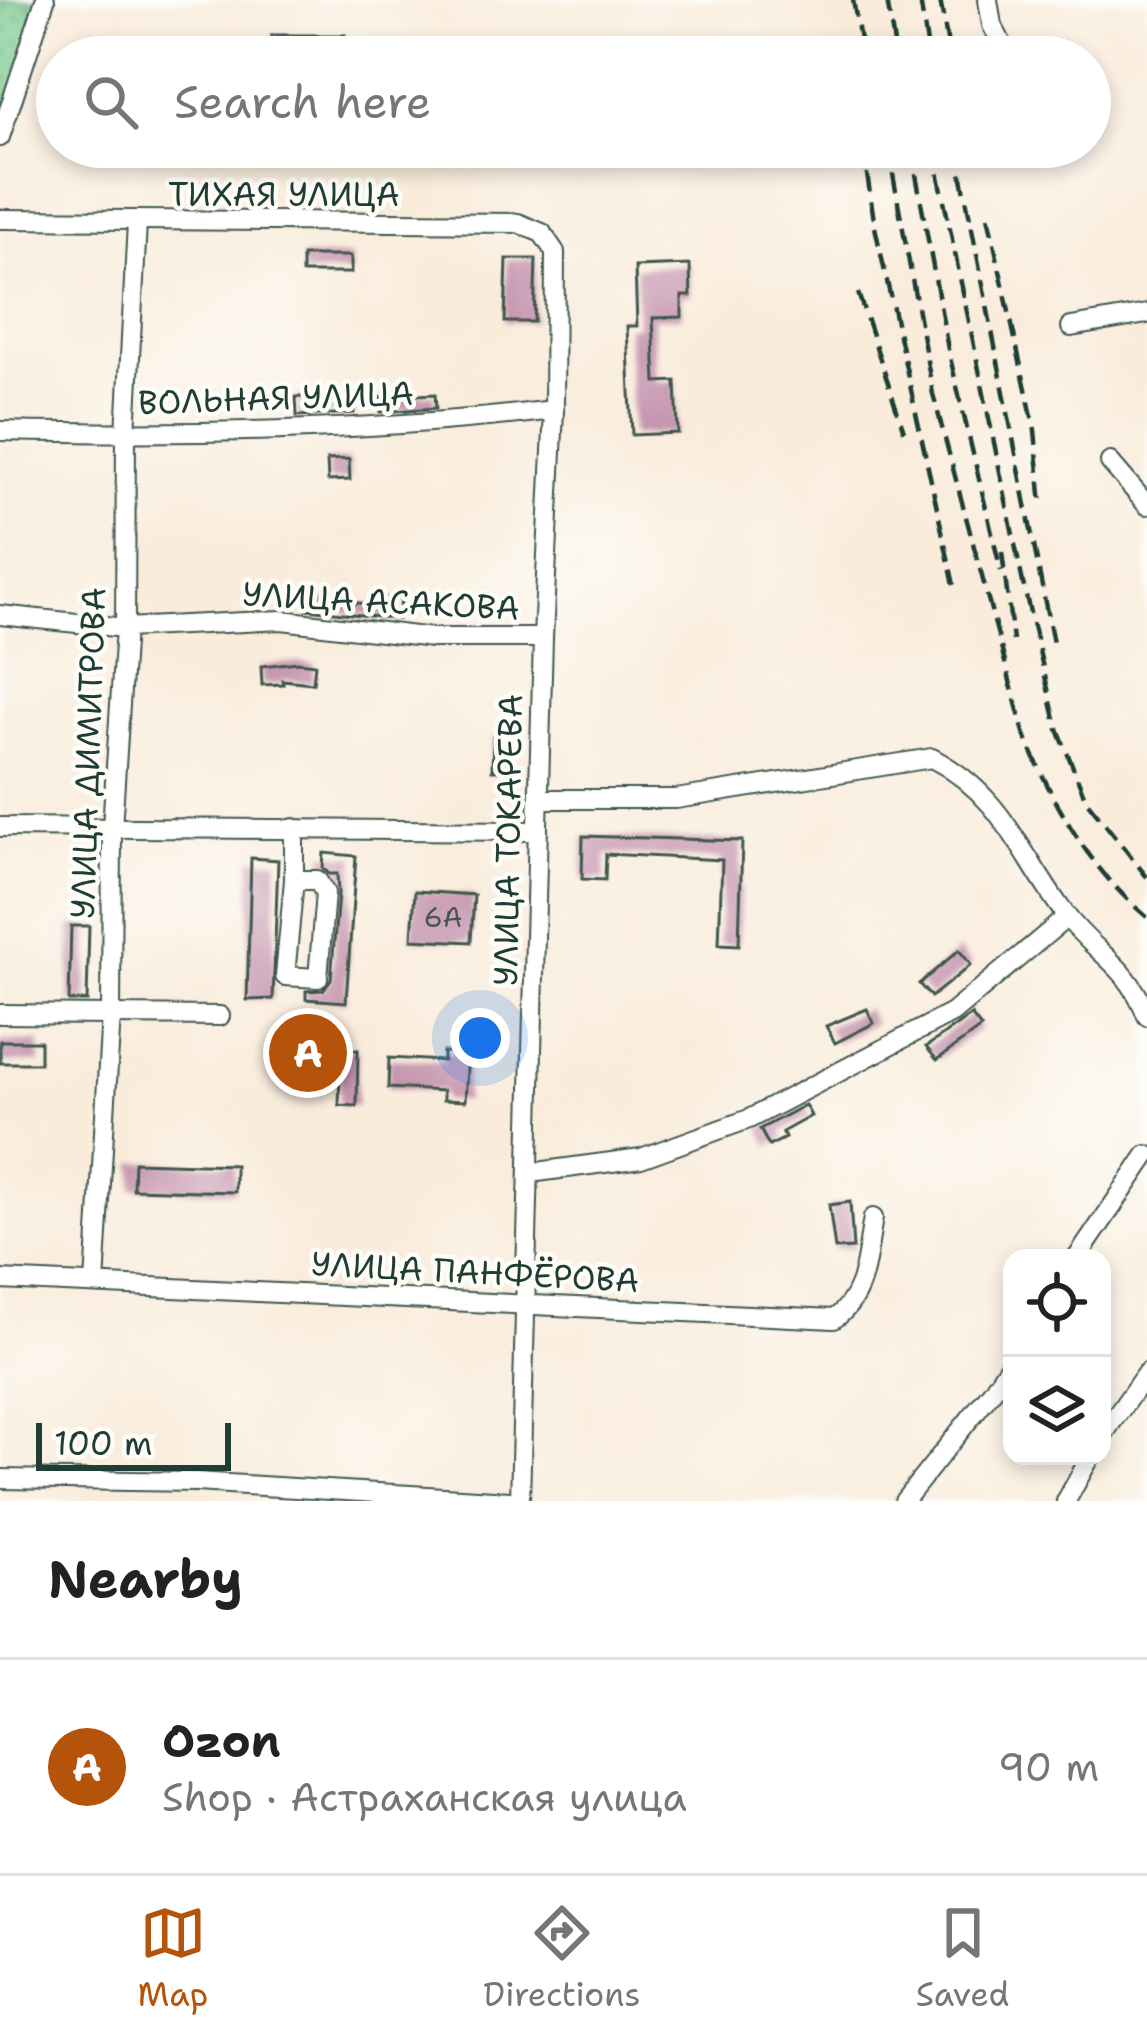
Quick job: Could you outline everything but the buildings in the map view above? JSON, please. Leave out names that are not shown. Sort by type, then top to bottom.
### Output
[{"type":"street","points":[[0,136],[45,0]]},
{"type":"street","points":[[988,0],[998,36]]},
{"type":"street","name":"ТИХАЯ УЛИЦА","points":[[0,219],[518,223],[542,233],[555,252]]},
{"type":"street","name":"УЛИЦА ДИМИТРОВА","points":[[95,1284],[111,1014],[112,828],[124,628],[126,434],[137,223]]},
{"type":"street","name":"УЛИЦА ТОКАРЕВА","points":[[520,1501],[555,252]]},
{"type":"street","points":[[1072,327],[1147,314]]},
{"type":"street","name":"ВОЛЬНАЯ УЛИЦА","points":[[0,430],[126,434],[453,422],[554,410]]},
{"type":"street","points":[[1110,462],[1147,505]]},
{"type":"street","name":"УЛИЦА АСАКОВА","points":[[0,616],[124,628],[282,620],[432,638],[543,638]]},
{"type":"street","points":[[539,799],[676,800],[932,758],[963,774],[1005,818],[1066,917],[1124,970],[1147,1016]]},
{"type":"street","points":[[0,826],[538,831]]},
{"type":"street","points":[[294,828],[285,976],[318,978],[325,893],[317,880],[294,880]]},
{"type":"street","points":[[530,1173],[641,1158],[749,1119],[952,1012],[1066,917]]},
{"type":"street","points":[[0,1014],[220,1016]]},
{"type":"street","points":[[1083,1249],[1147,1155]]},
{"type":"street","name":"УЛИЦА ПАНФЁРОВА","points":[[0,1280],[834,1319],[858,1296],[873,1218]]},
{"type":"street","points":[[1111,1423],[1147,1372]]},
{"type":"street","points":[[904,1501],[1003,1373]]},
{"type":"street","points":[[1066,1501],[1085,1465]]},
{"type":"street","points":[[0,1479],[196,1483],[510,1501]]},
{"type":"street","points":[[904,1501],[918,1501]]},
{"type":"green space","points":[[0,0],[45,0],[0,137]]},
{"type":"railway","points":[[853,0],[859,36]]},
{"type":"railway","points":[[887,0],[893,36]]},
{"type":"railway","points":[[920,0],[926,36]]},
{"type":"railway","points":[[940,0],[946,36]]},
{"type":"railway","points":[[866,168],[954,585]]},
{"type":"railway","points":[[892,168],[933,394],[1024,733],[1074,833],[1107,878],[1147,917]]},
{"type":"railway","points":[[915,168],[948,349],[1001,571]]},
{"type":"railway","points":[[937,168],[1057,727],[1086,800],[1147,877]]},
{"type":"railway","points":[[960,168],[1054,648]]},
{"type":"railway","points":[[988,216],[1035,430],[1042,505]]},
{"type":"railway","points":[[858,293],[904,431]]},
{"type":"railway","points":[[1002,552],[1013,641]]},
{"type":"place","name":"Ozon","points":[[308,1053]]}]
